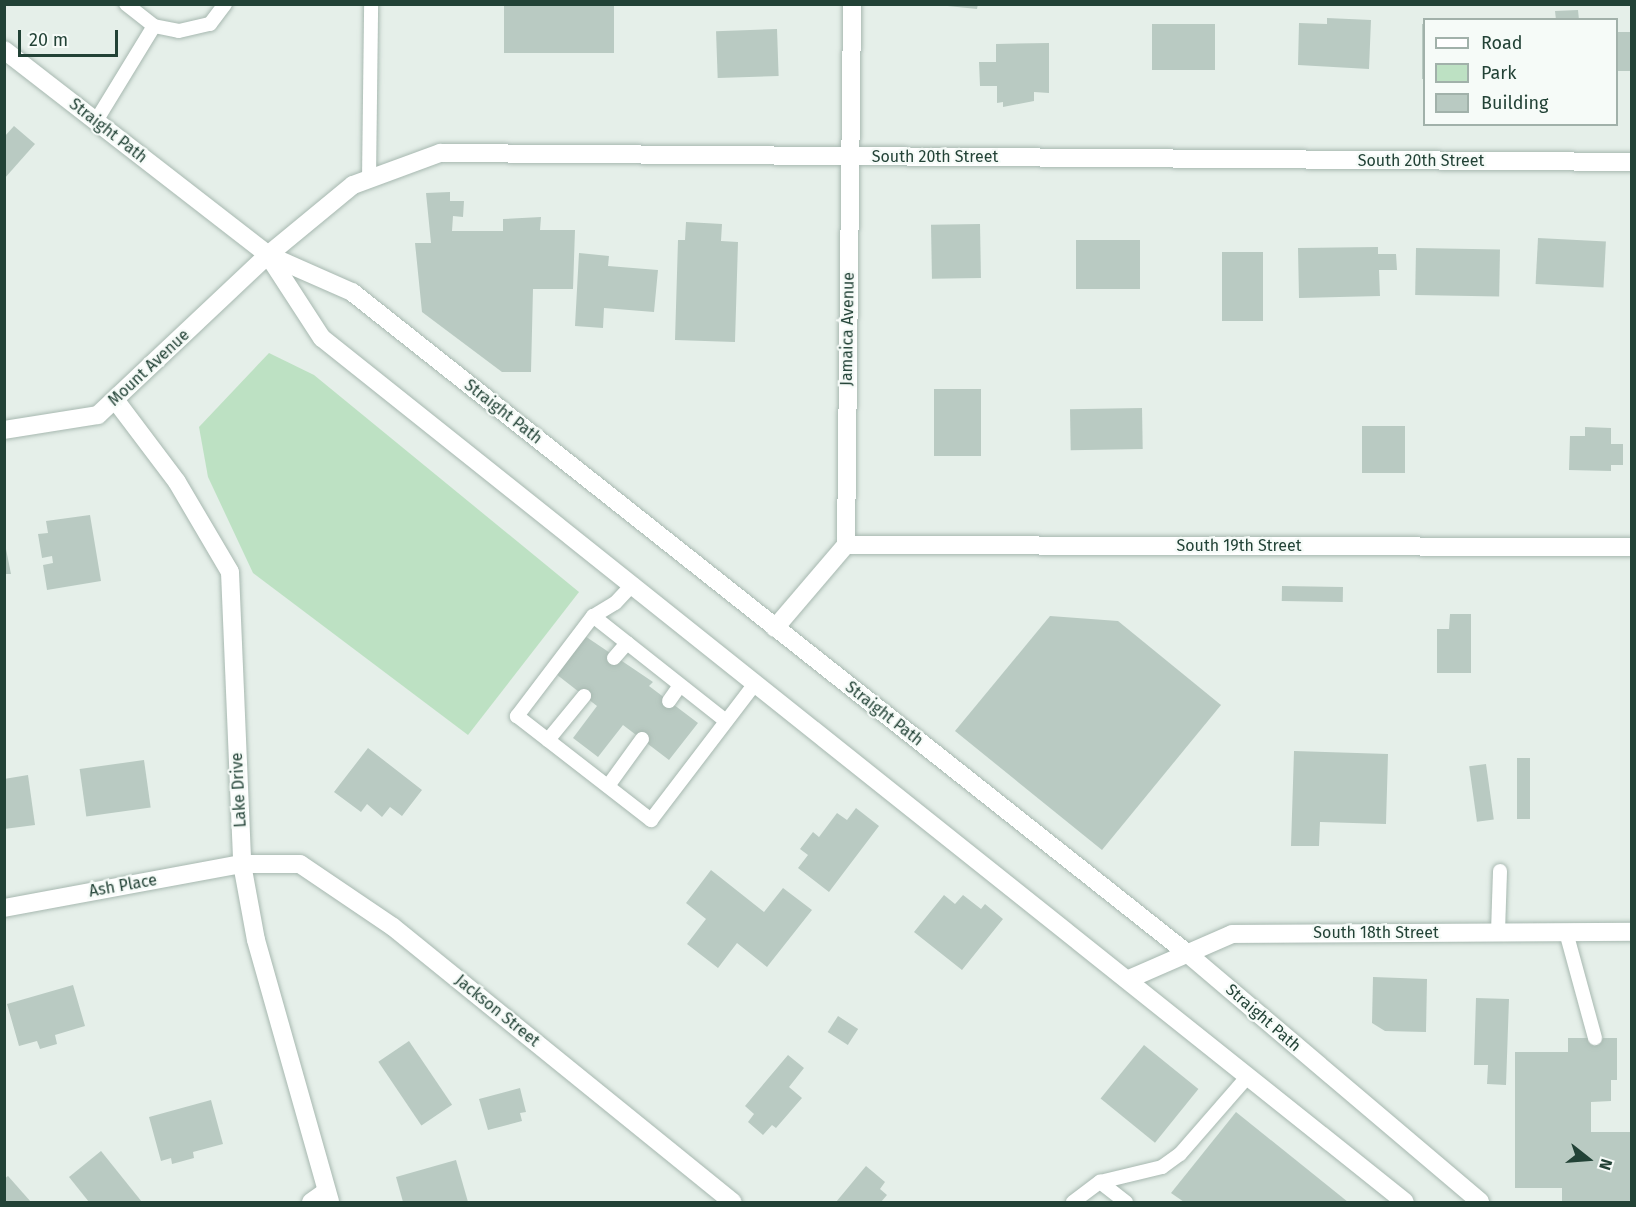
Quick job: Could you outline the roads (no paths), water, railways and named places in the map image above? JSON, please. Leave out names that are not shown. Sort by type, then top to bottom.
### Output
[{"type":"street","name":"Jamaica Avenue","points":[[846,545],[852,4]]},
{"type":"street","name":"Straight Path","points":[[4,50],[268,255],[352,292],[1188,954],[1480,1203]]},
{"type":"street","name":"South 20th Street","points":[[268,255],[353,185],[440,153],[1632,162]]},
{"type":"street","name":"Straight Path","points":[[268,255],[322,338],[1129,979],[1405,1203]]},
{"type":"street","name":"Mount Avenue","points":[[4,430],[98,415],[116,401],[268,255]]},
{"type":"street","name":"Lake Drive","points":[[116,401],[177,482],[230,572],[242,864],[256,940],[328,1197]]},
{"type":"street","name":"South 19th Street","points":[[846,545],[1632,547]]},
{"type":"street","points":[[775,628],[846,545]]},
{"type":"street","name":"Ash Place","points":[[4,908],[242,864]]},
{"type":"street","name":"Jackson Street","points":[[242,864],[300,864],[384,921],[734,1203]]},
{"type":"street","name":"South 18th Street","points":[[1129,979],[1232,934],[1632,932]]},
{"type":"street","points":[[311,1203],[328,1197]]},
{"type":"lane","points":[[126,4],[154,26],[179,31],[210,24],[225,4]]},
{"type":"lane","points":[[369,179],[370,4]]},
{"type":"lane","points":[[96,121],[154,26]]},
{"type":"lane","points":[[633,584],[615,603],[593,616],[517,716],[651,820],[756,682]]},
{"type":"lane","points":[[593,616],[726,721]]},
{"type":"lane","points":[[614,657],[627,643]]},
{"type":"lane","points":[[669,701],[680,685]]},
{"type":"lane","points":[[548,740],[584,696]]},
{"type":"lane","points":[[608,786],[642,739]]},
{"type":"lane","points":[[1498,932],[1500,871]]},
{"type":"lane","points":[[1566,932],[1595,1038]]},
{"type":"lane","points":[[1074,1202],[1100,1182],[1162,1167],[1180,1154],[1248,1076]]},
{"type":"lane","points":[[1100,1182],[1125,1203]]}]
